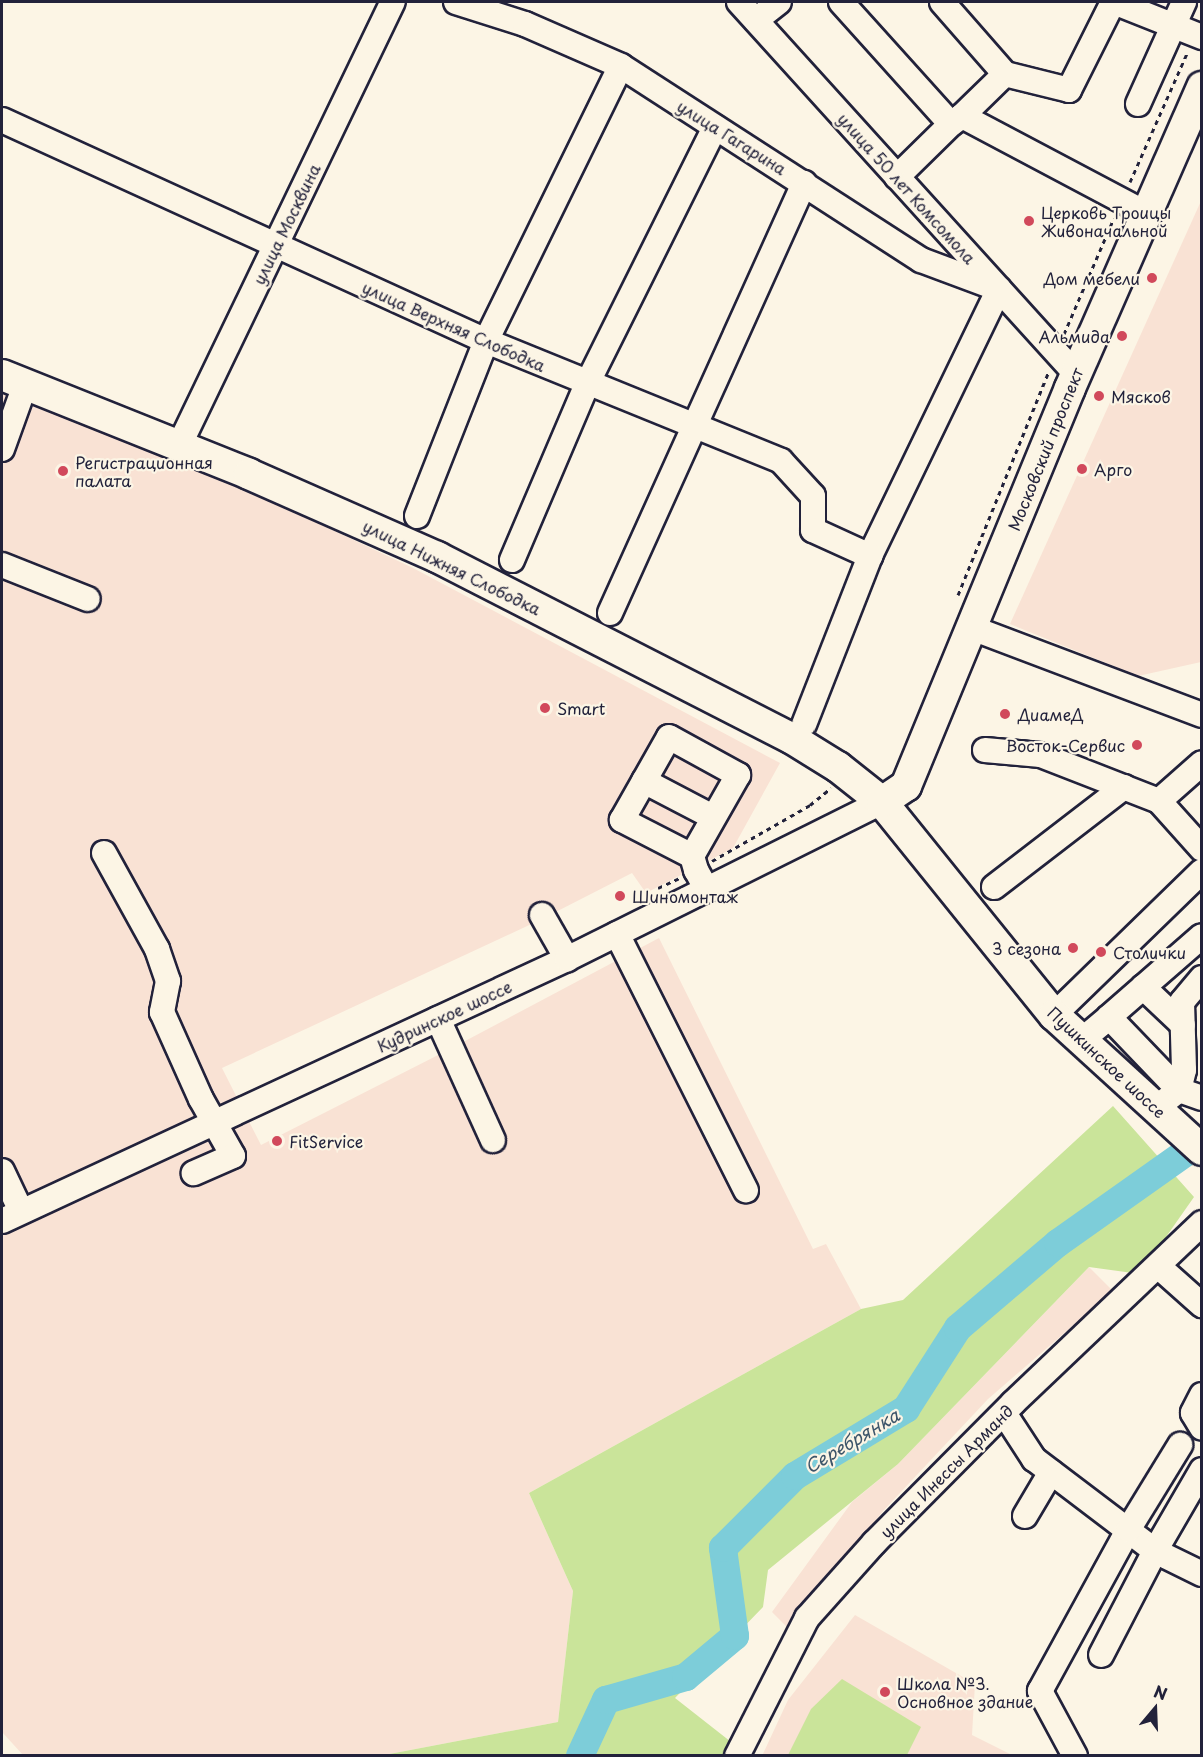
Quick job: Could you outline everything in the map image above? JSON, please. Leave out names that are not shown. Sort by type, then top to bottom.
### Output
[{"type":"main road","name":"Московский проспект","points":[[882,802],[906,786],[972,628],[1066,364],[1133,207],[1202,87]]},
{"type":"main road","name":"улица Нижняя Слободка","points":[[13,380],[179,446],[437,557],[791,738],[846,772],[882,802]]},
{"type":"main road","name":"Пушкинское шоссе","points":[[882,802],[1054,1015],[1202,1150]]},
{"type":"street","name":"улица Москвина","points":[[179,446],[393,2]]},
{"type":"street","name":"улица Гагарина","points":[[456,2],[525,24],[621,66],[921,260],[999,289]]},
{"type":"street","name":"улица 50 лет Комсомола","points":[[739,2],[1066,364]]},
{"type":"street","points":[[756,20],[779,2]]},
{"type":"street","points":[[841,2],[956,120],[1133,207]]},
{"type":"street","points":[[942,2],[1005,74],[1069,90],[1113,2],[1198,36]]},
{"type":"street","points":[[1138,104],[1184,2]]},
{"type":"street","points":[[417,516],[486,341],[621,66]]},
{"type":"street","points":[[897,177],[1005,74]]},
{"type":"street","name":"улица Верхняя Слободка","points":[[2,120],[486,341],[587,384],[782,461],[813,496],[813,530],[870,555]]},
{"type":"street","points":[[512,560],[587,384],[715,127]]},
{"type":"street","points":[[610,613],[804,183]]},
{"type":"street","points":[[804,724],[870,555],[999,289]]},
{"type":"street","points":[[2,449],[13,380]]},
{"type":"street","points":[[2,565],[88,599]]},
{"type":"street","points":[[972,628],[1202,715]]},
{"type":"street","points":[[669,737],[738,776],[713,817],[698,872],[622,820],[669,737]]},
{"type":"street","points":[[985,750],[1041,755],[1159,801],[1202,849]]},
{"type":"street","points":[[1159,801],[1202,763]]},
{"type":"street","points":[[645,781],[713,817]]},
{"type":"street","points":[[994,887],[1124,787]]},
{"type":"street","name":"Кудринское шоссе","points":[[11,1216],[617,934],[698,872],[882,802]]},
{"type":"street","points":[[104,853],[157,949],[168,981],[162,1012],[191,1080],[233,1156],[194,1173]]},
{"type":"street","points":[[1054,1015],[1202,871]]},
{"type":"street","points":[[542,915],[567,959]]},
{"type":"street","points":[[617,934],[747,1190]]},
{"type":"street","points":[[1082,1040],[1202,936]]},
{"type":"street","points":[[1155,1108],[1179,1090],[1184,1070],[1182,1002],[1202,978]]},
{"type":"street","points":[[1143,987],[1183,1025]]},
{"type":"street","points":[[1109,1017],[1179,1090],[1202,1098]]},
{"type":"street","points":[[438,1019],[492,1140]]},
{"type":"street","points":[[2,1171],[11,1216]]},
{"type":"street","name":"улица Инессы Арманд","points":[[737,1755],[807,1618],[874,1543],[1004,1413],[1202,1223]]},
{"type":"street","points":[[1158,1266],[1202,1305]]},
{"type":"street","points":[[1202,1395],[1193,1413],[1202,1428]]},
{"type":"street","points":[[1004,1413],[1034,1459],[1155,1551],[1202,1574]]},
{"type":"street","points":[[1075,1755],[1040,1691],[1128,1530],[1180,1444]]},
{"type":"street","points":[[1101,1655],[1155,1551],[1202,1470]]},
{"type":"street","points":[[1025,1516],[1051,1472]]},
{"type":"path","points":[[956,602],[1066,364],[1133,207],[1198,36]]},
{"type":"path","points":[[658,888],[698,872],[810,805],[834,785]]},
{"type":"shaded area","points":[[1201,201],[1201,662],[1138,676],[1010,624]]},
{"type":"shaded area","points":[[2,391],[214,474],[413,568],[780,763],[733,848],[646,893],[632,873],[540,920],[222,1068],[261,1145],[450,1049],[659,938],[813,1249],[826,1244],[861,1309],[529,1493],[573,1591],[558,1722],[379,1756],[23,1755],[2,1732]]},
{"type":"shaded area","points":[[1089,1267],[1113,1291],[988,1399],[884,1510],[787,1627],[772,1612],[852,1502],[898,1464]]},
{"type":"shaded area","name":"Школа №3. Основное здание","points":[[855,1615],[975,1684],[972,1735],[1012,1755],[762,1756],[788,1700]]},
{"type":"green space","points":[[1113,1106],[1194,1197],[1140,1274],[1089,1267],[898,1464],[768,1570],[763,1607],[675,1698],[740,1749],[737,1755],[379,1756],[558,1722],[573,1591],[529,1493],[861,1309],[903,1300]]},
{"type":"green space","points":[[842,1679],[921,1727],[907,1755],[788,1755],[811,1709]]},
{"type":"waterway","name":"Серебрянка","points":[[580,1756],[606,1700],[686,1677],[735,1636],[723,1548],[795,1476],[906,1409],[958,1328],[1058,1243],[1202,1141]]},
{"type":"place","name":"Церковь Троицы Живоначальной","points":[[1029,221]]},
{"type":"place","name":"Дом мебели","points":[[1152,278]]},
{"type":"place","name":"Альмида","points":[[1122,336]]},
{"type":"place","name":"Мясков","points":[[1099,396]]},
{"type":"place","name":"Арго","points":[[1082,469]]},
{"type":"place","name":"Регистрационная палата","points":[[63,471]]},
{"type":"place","name":"Smart","points":[[545,708]]},
{"type":"place","name":"ДиамеД","points":[[1005,714]]},
{"type":"place","name":"Восток-Сервис","points":[[1137,745]]},
{"type":"place","name":"Шиномонтаж","points":[[620,896]]},
{"type":"place","name":"3 сезона","points":[[1073,948]]},
{"type":"place","name":"Столички","points":[[1101,952]]},
{"type":"place","name":"FitService","points":[[277,1141]]},
{"type":"place","name":"Школа №3. Основное здание","points":[[885,1692]]}]
